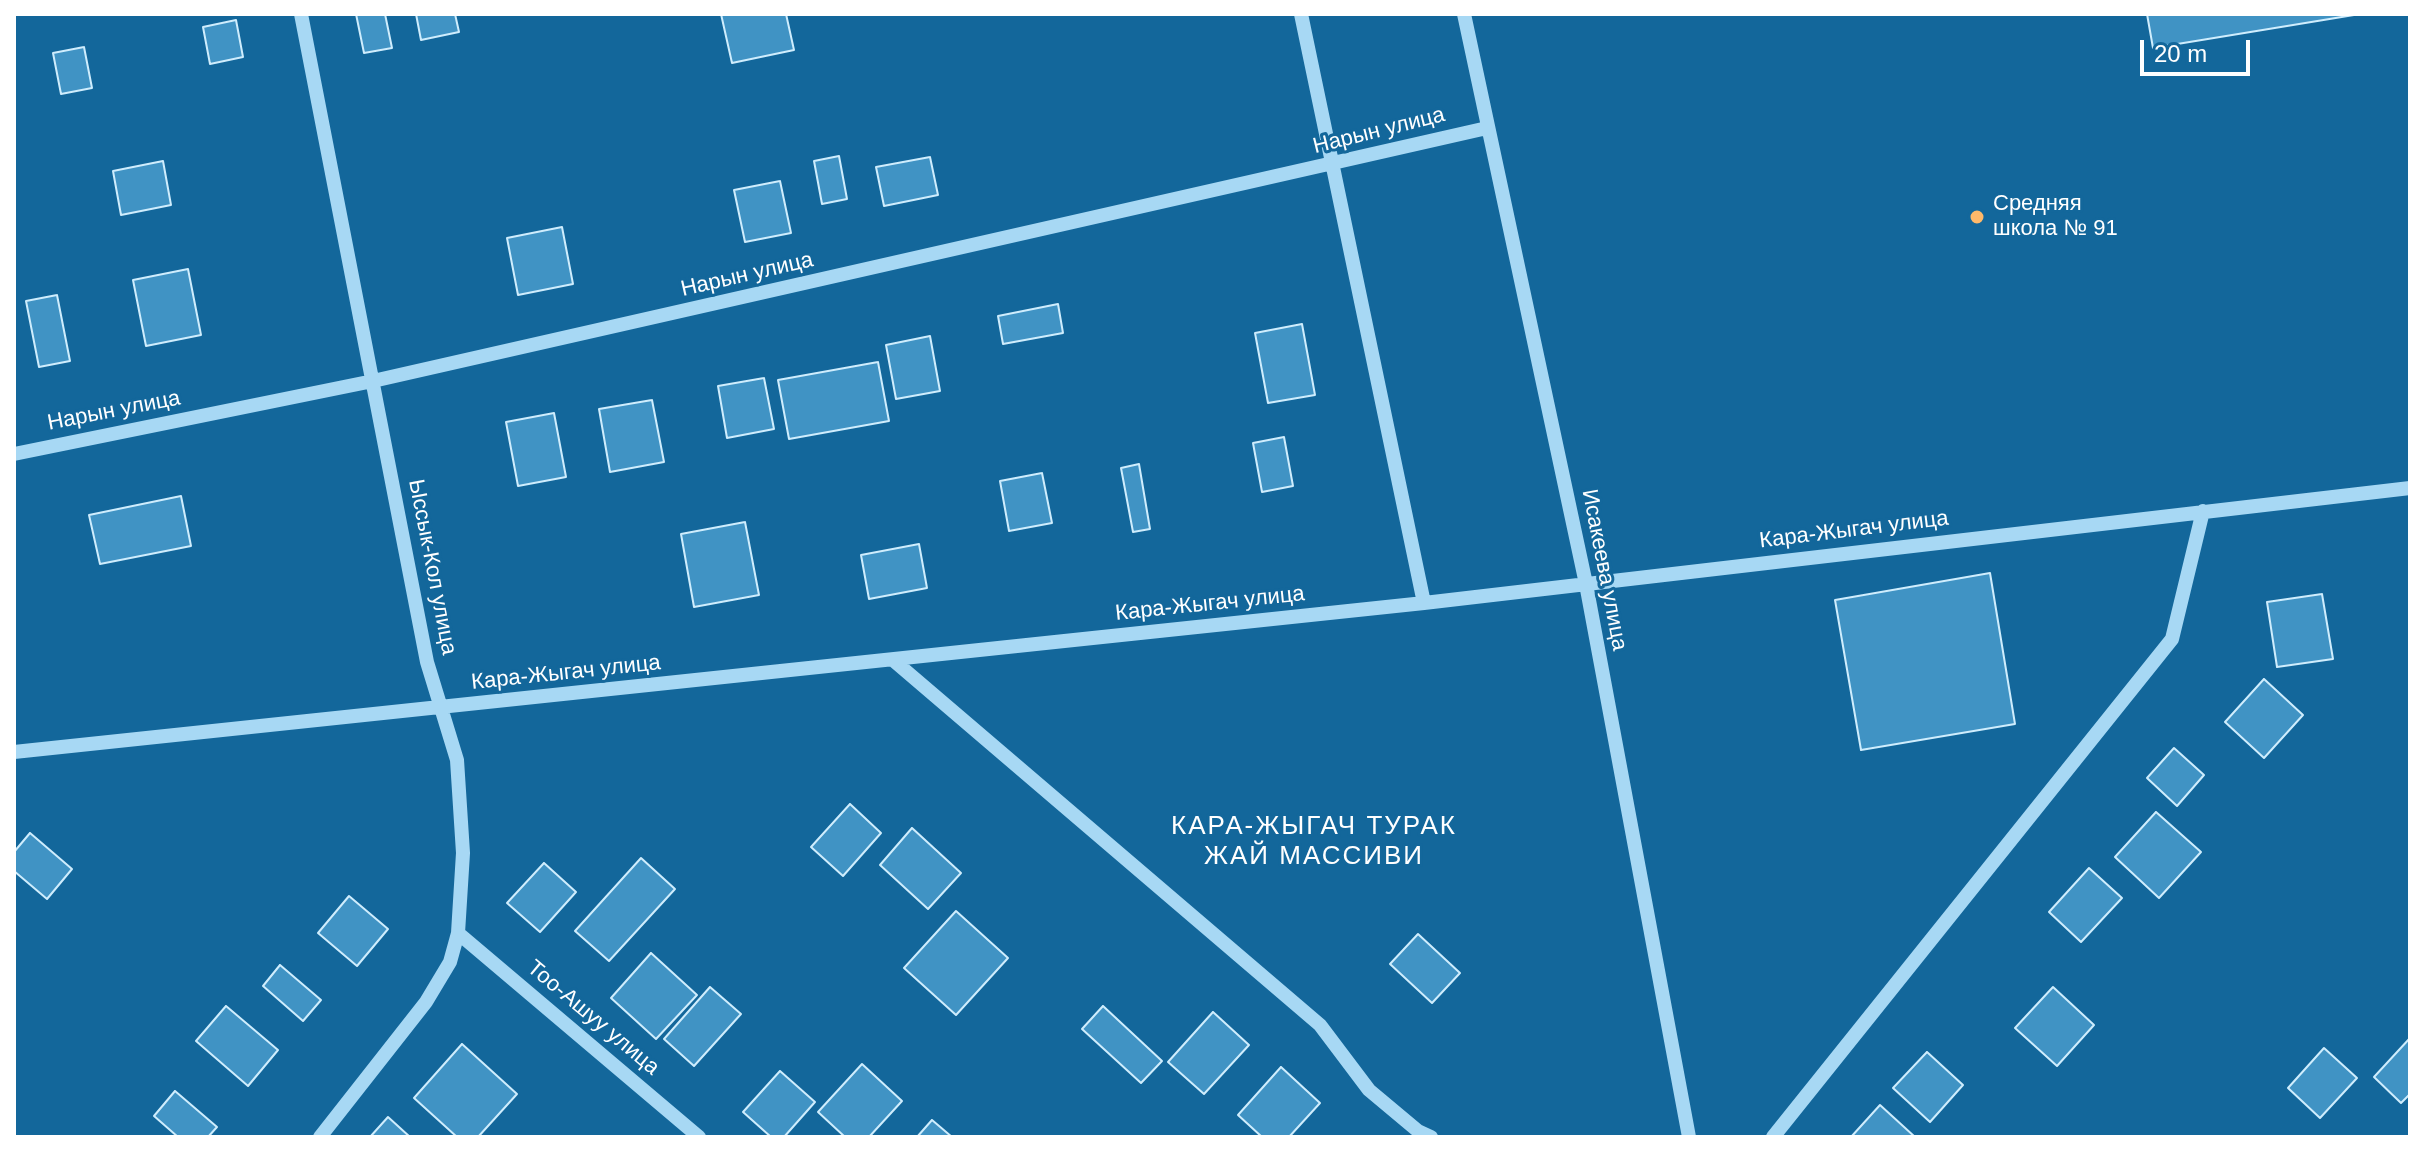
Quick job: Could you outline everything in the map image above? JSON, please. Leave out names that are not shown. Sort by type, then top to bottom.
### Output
[{"type":"street","name":"Ыссык-Кол улица","points":[[301,14],[427,662],[457,760],[463,853],[458,933],[450,962],[426,1002],[320,1137]]},
{"type":"street","points":[[1301,14],[1330,166],[1424,603]]},
{"type":"street","name":"Исакеева улица","points":[[1464,14],[1586,584],[1689,1137]]},
{"type":"street","name":"Нарын улица","points":[[14,454],[373,381],[1487,128]]},
{"type":"street","name":"Кара-Жыгач улица","points":[[14,752],[1424,603],[2410,488]]},
{"type":"street","points":[[1773,1137],[2172,639],[2203,511]]},
{"type":"street","points":[[893,660],[1320,1025],[1369,1090],[1418,1131],[1431,1137]]},
{"type":"street","name":"Тоо-Ашуу улица","points":[[458,933],[699,1137]]},
{"type":"building","points":[[356,14],[385,14],[392,48],[364,53]]},
{"type":"building","points":[[416,14],[455,14],[459,32],[421,40]]},
{"type":"building","points":[[721,14],[786,14],[794,50],[732,63]]},
{"type":"building","points":[[2147,14],[2360,14],[2153,48]]},
{"type":"building","points":[[236,20],[243,57],[210,64],[203,27]]},
{"type":"building","points":[[84,47],[92,88],[61,94],[53,53]]},
{"type":"building","points":[[839,156],[847,199],[822,204],[814,161]]},
{"type":"building","points":[[930,157],[938,195],[884,206],[876,167]]},
{"type":"building","points":[[163,161],[171,205],[121,215],[113,171]]},
{"type":"building","points":[[780,181],[791,233],[745,242],[734,190]]},
{"type":"building","points":[[562,227],[573,284],[518,295],[507,238]]},
{"type":"building","points":[[188,269],[201,335],[146,346],[133,280]]},
{"type":"building","points":[[57,295],[70,361],[39,367],[26,301]]},
{"type":"building","points":[[1058,304],[1063,333],[1003,344],[998,316]]},
{"type":"building","points":[[1302,324],[1315,395],[1268,403],[1255,333]]},
{"type":"building","points":[[930,336],[940,391],[896,399],[886,345]]},
{"type":"building","points":[[878,362],[889,421],[789,439],[778,380]]},
{"type":"building","points":[[764,378],[774,429],[727,438],[718,386]]},
{"type":"building","points":[[652,400],[664,462],[610,472],[599,409]]},
{"type":"building","points":[[554,413],[566,477],[518,486],[506,422]]},
{"type":"building","points":[[1284,437],[1293,486],[1262,492],[1253,443]]},
{"type":"building","points":[[1139,464],[1150,529],[1133,532],[1121,468]]},
{"type":"building","points":[[1042,473],[1052,523],[1009,531],[1000,481]]},
{"type":"building","points":[[181,496],[191,546],[100,564],[89,515]]},
{"type":"building","points":[[745,522],[759,595],[694,607],[681,534]]},
{"type":"building","points":[[919,544],[927,588],[869,599],[861,555]]},
{"type":"building","points":[[1990,573],[2015,724],[1861,750],[1835,600]]},
{"type":"building","points":[[2322,594],[2333,659],[2277,667],[2267,602]]},
{"type":"building","points":[[2264,679],[2303,715],[2264,758],[2225,722]]},
{"type":"building","points":[[2174,748],[2204,775],[2177,806],[2147,778]]},
{"type":"building","points":[[850,804],[881,833],[843,876],[811,847]]},
{"type":"building","points":[[2156,812],[2201,852],[2159,898],[2115,857]]},
{"type":"building","points":[[912,828],[961,873],[928,909],[880,865]]},
{"type":"building","points":[[30,833],[72,869],[47,899],[14,871],[14,852]]},
{"type":"building","points":[[641,858],[675,889],[609,961],[575,931]]},
{"type":"building","points":[[544,863],[576,892],[540,932],[507,903]]},
{"type":"building","points":[[2089,868],[2122,898],[2081,942],[2049,912]]},
{"type":"building","points":[[349,896],[388,929],[357,966],[318,933]]},
{"type":"building","points":[[956,911],[1008,958],[956,1015],[904,968]]},
{"type":"building","points":[[1418,934],[1460,973],[1432,1003],[1390,964]]},
{"type":"building","points":[[651,953],[697,995],[656,1039],[611,998]]},
{"type":"building","points":[[280,965],[321,1000],[303,1021],[263,986]]},
{"type":"building","points":[[710,987],[741,1014],[694,1066],[664,1039]]},
{"type":"building","points":[[2053,987],[2094,1025],[2057,1066],[2015,1028]]},
{"type":"building","points":[[226,1006],[278,1050],[248,1086],[196,1041]]},
{"type":"building","points":[[1103,1006],[1162,1061],[1141,1083],[1082,1029]]},
{"type":"building","points":[[1213,1012],[1249,1045],[1204,1094],[1168,1062]]},
{"type":"building","points":[[2410,1038],[2410,1094],[2401,1103],[2374,1077]]},
{"type":"building","points":[[462,1044],[517,1094],[478,1137],[457,1137],[414,1098]]},
{"type":"building","points":[[2324,1048],[2357,1078],[2320,1118],[2288,1088]]},
{"type":"building","points":[[1927,1052],[1963,1085],[1930,1122],[1893,1088]]},
{"type":"building","points":[[862,1064],[902,1101],[869,1137],[845,1137],[818,1112]]},
{"type":"building","points":[[1281,1067],[1320,1103],[1289,1137],[1262,1137],[1238,1115]]},
{"type":"building","points":[[780,1071],[815,1102],[784,1137],[771,1137],[743,1112]]},
{"type":"building","points":[[175,1091],[217,1127],[208,1137],[178,1137],[154,1116]]},
{"type":"building","points":[[1880,1105],[1915,1137],[1851,1137]]},
{"type":"building","points":[[388,1117],[410,1137],[370,1137]]},
{"type":"building","points":[[932,1120],[952,1137],[917,1137]]},
{"type":"place","name":"Средняя школа № 91","points":[[1977,217]]},
{"type":"district","name":"КАРА-ЖЫГАЧ ТУРАК ЖАЙ МАССИВИ","points":[[1314,842]]}]
